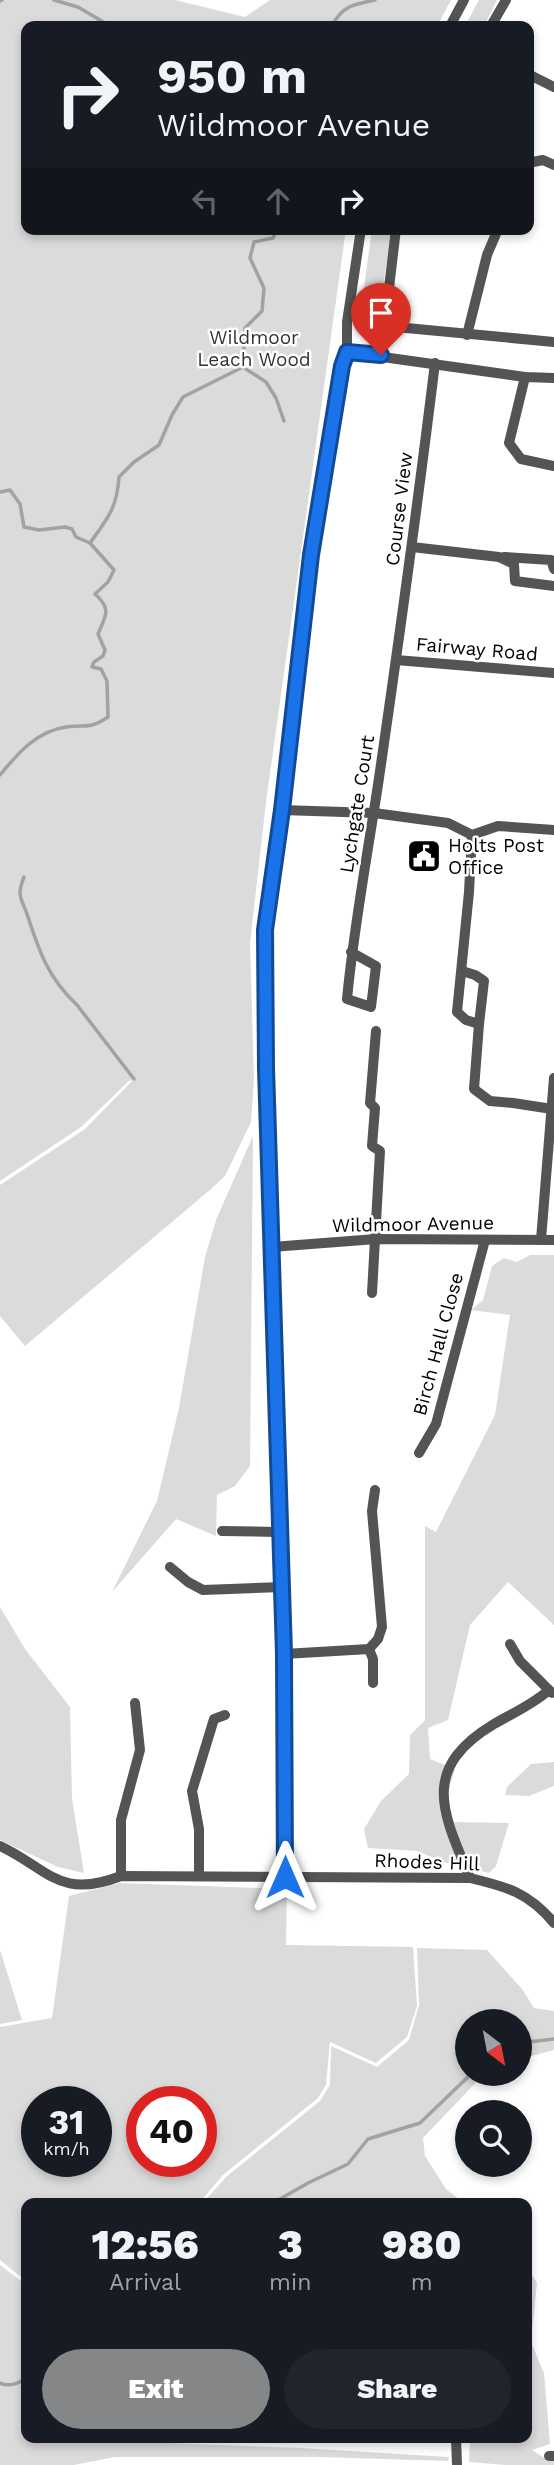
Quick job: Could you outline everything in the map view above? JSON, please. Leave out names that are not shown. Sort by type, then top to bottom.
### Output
[{"type":"street","points":[[453,21],[464,0]]},
{"type":"street","points":[[494,21],[506,0]]},
{"type":"street","points":[[534,77],[554,87]]},
{"type":"street","points":[[534,162],[543,160],[554,165]]},
{"type":"street","points":[[285,1877],[284,1654],[278,1532],[265,1040],[265,930],[282,810],[311,555],[342,366],[347,352],[347,322],[360,235]]},
{"type":"street","points":[[381,355],[395,235]]},
{"type":"street","points":[[467,335],[487,255],[495,235]]},
{"type":"street","points":[[385,326],[554,342]]},
{"type":"street","points":[[347,352],[525,377],[554,378]]},
{"type":"street","name":"Course View","points":[[396,660],[435,363]]},
{"type":"street","points":[[525,377],[509,443],[521,458],[554,466]]},
{"type":"street","points":[[412,547],[551,560],[554,569]]},
{"type":"street","points":[[499,557],[514,564],[515,581],[554,586]]},
{"type":"street","name":"Fairway Road","points":[[396,660],[554,674]]},
{"type":"street","name":"Lychgate Court","points":[[351,952],[376,966],[371,1007],[347,999],[351,952],[396,660]]},
{"type":"street","points":[[282,810],[374,813],[448,823],[472,835],[498,826],[554,830]]},
{"type":"street","points":[[472,835],[457,1012],[466,1020],[479,1024]]},
{"type":"street","points":[[462,971],[484,981],[474,1089],[481,1097],[490,1101],[513,1102],[552,1110]]},
{"type":"street","points":[[372,1293],[380,1151],[372,1146],[375,1108],[370,1103],[376,1031]]},
{"type":"street","points":[[541,1240],[554,1078]]},
{"type":"street","name":"Wildmoor Avenue","points":[[272,1247],[376,1239],[554,1240]]},
{"type":"street","name":"Birch Hall Close","points":[[419,1453],[436,1423],[485,1240]]},
{"type":"street","points":[[284,1654],[369,1649],[378,1639],[382,1627],[372,1511],[375,1490]]},
{"type":"street","points":[[222,1531],[278,1532]]},
{"type":"street","points":[[170,1567],[203,1590],[282,1587]]},
{"type":"street","points":[[470,1878],[446,1821],[442,1798],[450,1763],[464,1745],[551,1692],[520,1661],[510,1644]]},
{"type":"street","points":[[369,1649],[373,1659],[373,1683]]},
{"type":"street","points":[[121,1876],[121,1820],[140,1750],[135,1703]]},
{"type":"street","points":[[199,1876],[199,1829],[192,1791],[193,1780],[214,1719],[225,1715]]},
{"type":"street","name":"Rhodes Hill","points":[[0,1846],[27,1860],[47,1875],[68,1884],[106,1882],[121,1876],[470,1878],[510,1888],[525,1895],[554,1923]]},
{"type":"street","points":[[456,2443],[457,2465]]},
{"type":"green space","name":"Wildmoor Leach Wood","points":[[0,0],[175,0],[245,17],[270,0],[451,0],[440,21],[21,21],[21,235],[345,235],[266,802],[250,943],[254,1079],[251,1122],[225,1176],[25,1346],[0,1316],[0,1185],[85,1129],[133,1080],[81,1127],[0,1181]]},
{"type":"green space","points":[[479,0],[497,0],[486,21],[468,21]]},
{"type":"green space","points":[[371,235],[391,235],[375,337],[362,337],[358,331]]},
{"type":"green space","points":[[253,1136],[250,1466],[235,1486],[217,1495],[216,1536],[176,1519],[112,1592],[157,1501],[179,1408],[205,1257],[216,1220]]},
{"type":"green space","points":[[530,1255],[554,1255],[554,1625],[508,1582],[470,1625],[448,1720],[428,1728],[430,1759],[455,1769],[448,1793],[449,1822],[509,1823],[496,1866],[489,1873],[443,1862],[417,1851],[368,1848],[364,1829],[381,1801],[409,1774],[410,1735],[425,1720],[425,1526],[436,1532],[495,1415],[510,1315],[471,1310],[483,1300],[492,1266],[504,1258],[517,1262]]},
{"type":"green space","points":[[0,1607],[25,1649],[70,1707],[72,1799],[84,1873],[58,1867],[0,1840]]},
{"type":"green space","points":[[554,1762],[554,1786],[529,1796],[505,1795],[507,1787],[531,1764]]},
{"type":"green space","points":[[120,1883],[287,1889],[286,1945],[413,1947],[417,2006],[407,2037],[376,2063],[330,2042],[326,2085],[318,2098],[223,2175],[203,2198],[21,2198],[21,2277],[0,2260],[0,2027],[52,2018],[69,1896]]},
{"type":"green space","points":[[417,1948],[487,1950],[522,1989],[534,2008],[554,2011],[554,2050],[532,2056],[532,2009],[455,2009],[455,2086],[473,2086],[459,2100],[455,2100],[455,2104],[423,2138],[425,2156],[446,2189],[458,2198],[207,2198],[226,2177],[320,2101],[330,2085],[331,2046],[377,2067],[409,2040],[419,2005]]},
{"type":"green space","points":[[0,1950],[22,2020],[0,2024]]},
{"type":"green space","points":[[0,2265],[21,2281],[21,2443],[164,2443],[449,2457],[448,2461],[320,2457],[115,2457],[74,2465],[0,2465]]},
{"type":"green space","points":[[532,2274],[537,2283],[532,2332]]},
{"type":"green space","points":[[532,2344],[544,2373],[550,2444],[532,2450],[554,2461],[554,2465],[469,2462],[470,2443],[532,2443]]},
{"type":"waterway","points":[[54,0],[78,7],[102,21]]},
{"type":"waterway","points":[[335,21],[349,7],[375,0]]},
{"type":"waterway","points":[[90,543],[110,512],[119,477],[134,462],[159,445],[183,397],[243,367],[245,328],[262,311],[264,288],[250,258],[254,242],[273,238],[274,235]]},
{"type":"waterway","points":[[243,367],[266,382],[276,398],[284,421]]},
{"type":"waterway","points":[[0,492],[10,490],[20,504],[24,527],[39,530],[65,527],[72,529],[76,537],[90,543],[114,570],[108,582],[95,594],[106,608],[98,634],[105,650],[92,667],[101,669],[107,681],[108,717],[92,725],[66,727],[46,733],[21,751],[0,775]]},
{"type":"waterway","points":[[24,877],[20,889],[21,898],[46,963],[59,985],[134,1079]]},
{"type":"waterway","points":[[532,2042],[554,2039]]},
{"type":"waterway","points":[[282,2198],[348,2164],[368,2139],[420,2123],[459,2086]]},
{"type":"waterway","points":[[0,2383],[7,2385],[21,2380]]},
{"type":"place","name":"Holts Post Office","points":[[424,856]]},
{"type":"route","points":[[285,1877],[284,1654],[278,1532],[264,984],[265,930],[282,810],[311,555],[342,366],[347,352],[381,355]]}]
